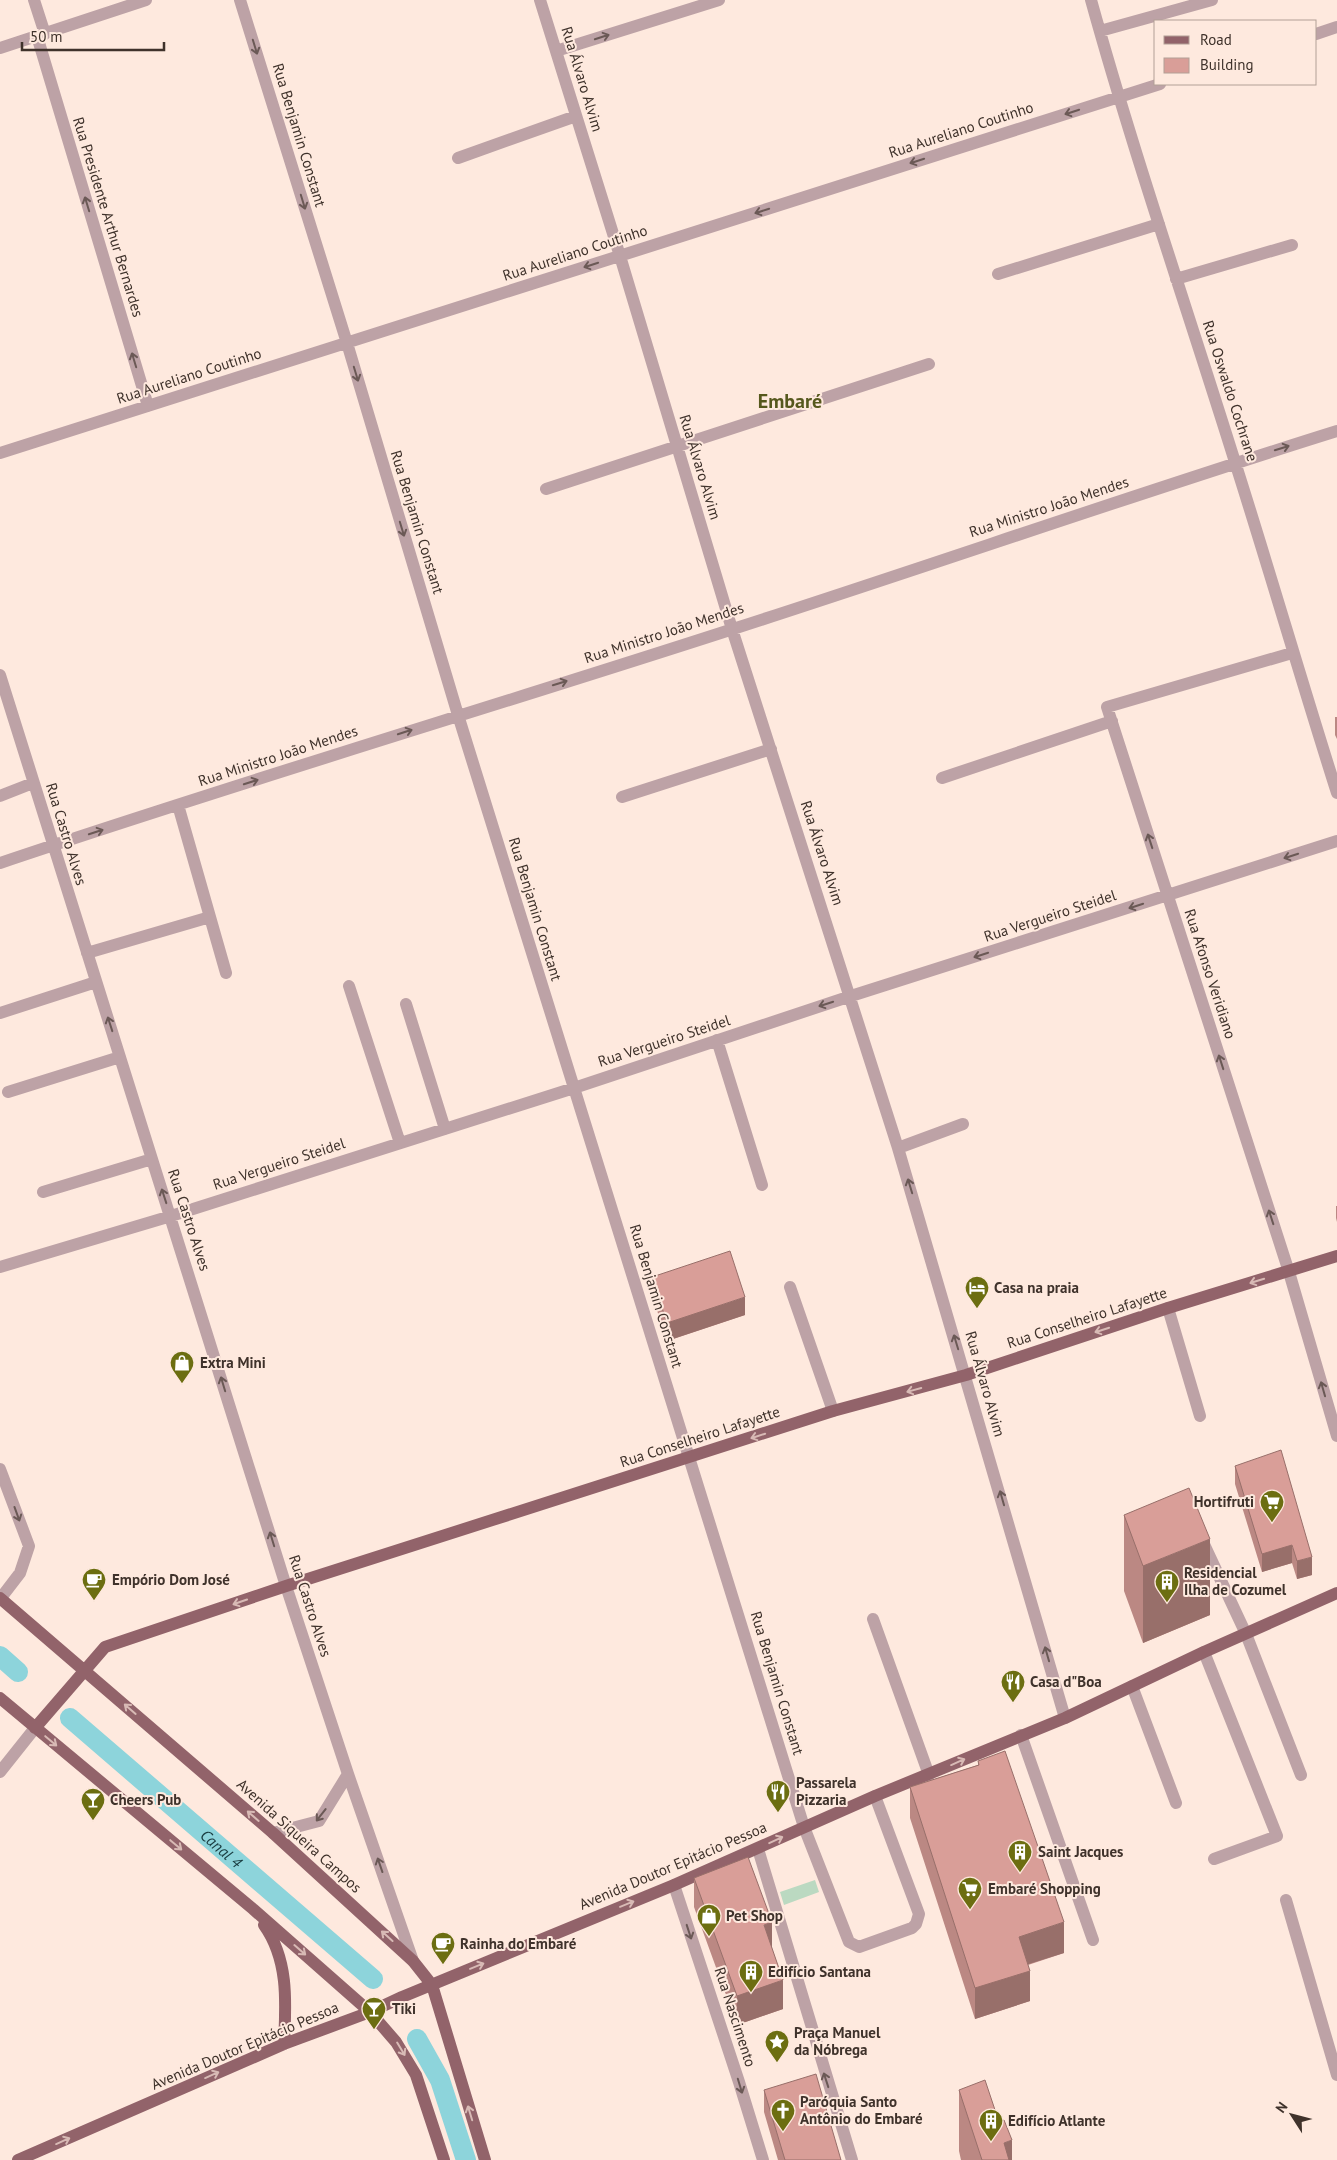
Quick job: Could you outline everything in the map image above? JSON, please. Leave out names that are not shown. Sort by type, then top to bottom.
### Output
[{"type":"main road","name":"Rua Conselheiro Lafayette","points":[[35,1728],[105,1647],[286,1586],[833,1411],[966,1375],[1168,1308],[1337,1256]]},
{"type":"main road","name":"Avenida Doutor Epitácio Pessoa","points":[[18,2160],[284,2044],[370,2012],[674,1885],[875,1796],[1065,1718],[1204,1652],[1337,1593]]},
{"type":"main road","name":"Avenida Siqueira Campos","points":[[0,1598],[273,1833],[413,1961],[432,1985],[485,2160]]},
{"type":"main road","points":[[0,1698],[253,1909],[370,2012],[396,2042],[416,2076],[444,2160]]},
{"type":"main road","points":[[253,1909],[273,1938],[279,1955],[285,1995],[284,2044]]},
{"type":"street","name":"Rua Presidente Arthur Bernardes","points":[[34,0],[41,35],[148,406]]},
{"type":"street","points":[[0,48],[41,35],[114,5],[146,0]]},
{"type":"street","name":"Rua Benjamin Constant","points":[[240,0],[347,343],[458,715],[804,1827],[849,1942],[859,1947],[912,1928],[916,1924],[919,1914],[875,1796]]},
{"type":"street","name":"Rua Álvaro Alvim","points":[[540,0],[620,256],[732,629],[851,996],[898,1148],[1065,1718]]},
{"type":"street","points":[[556,52],[719,0]]},
{"type":"street","name":"Rua Oswaldo Cochrane","points":[[1091,0],[1118,97],[1235,462],[1337,793]]},
{"type":"street","points":[[1100,32],[1212,0]]},
{"type":"street","points":[[1317,34],[1337,27]]},
{"type":"street","name":"Rua Aureliano Coutinho","points":[[0,453],[1157,85]]},
{"type":"street","points":[[458,158],[576,116]]},
{"type":"street","points":[[998,274],[1159,224]]},
{"type":"street","points":[[1176,279],[1292,245]]},
{"type":"street","points":[[546,489],[929,364]]},
{"type":"street","name":"Rua Ministro João Mendes","points":[[0,864],[458,715],[732,629],[1235,462],[1337,431]]},
{"type":"street","points":[[942,778],[1112,721],[1107,707],[1292,652]]},
{"type":"street","name":"Rua Castro Alves","points":[[0,675],[5,708],[33,783],[171,1216],[286,1586],[348,1774],[413,1961]]},
{"type":"street","name":"Rua Afonso Veridiano","points":[[1112,721],[1289,1272],[1337,1436]]},
{"type":"street","points":[[622,797],[771,749]]},
{"type":"street","points":[[0,796],[33,783]]},
{"type":"street","points":[[178,805],[226,973]]},
{"type":"street","name":"Rua Vergueiro Steidel","points":[[0,1267],[171,1216],[574,1088],[851,996],[1337,841]]},
{"type":"street","points":[[87,953],[210,917]]},
{"type":"street","points":[[0,1013],[96,982]]},
{"type":"street","points":[[349,986],[400,1143]]},
{"type":"street","points":[[406,1004],[445,1129]]},
{"type":"street","points":[[717,1040],[762,1185]]},
{"type":"street","points":[[8,1092],[120,1058]]},
{"type":"street","points":[[898,1148],[963,1124]]},
{"type":"street","points":[[43,1192],[152,1158]]},
{"type":"street","points":[[790,1287],[833,1411]]},
{"type":"street","points":[[1168,1308],[1200,1416]]},
{"type":"street","points":[[0,1469],[29,1546],[20,1573],[0,1598]]},
{"type":"street","points":[[1196,1527],[1246,1634],[1301,1774]]},
{"type":"street","points":[[873,1619],[929,1775]]},
{"type":"street","points":[[1204,1652],[1277,1836],[1214,1860]]},
{"type":"street","points":[[1132,1686],[1176,1802]]},
{"type":"street","points":[[0,1772],[35,1728]]},
{"type":"street","points":[[1021,1735],[1094,1940]]},
{"type":"street","points":[[273,1833],[318,1821],[348,1774]]},
{"type":"street","points":[[758,1849],[852,2160]]},
{"type":"street","name":"Rua Nascimento","points":[[674,1885],[739,2082],[762,2160]]},
{"type":"street","points":[[1286,1900],[1337,2075]]},
{"type":"green space","points":[[815,1880],[819,1892],[784,1905],[780,1892]]},
{"type":"building","points":[[730,1251],[745,1297],[667,1323],[652,1277]]},
{"type":"building","name":"Hortifruti","points":[[1281,1450],[1312,1557],[1297,1561],[1292,1545],[1262,1554],[1235,1466]]},
{"type":"building","points":[[1189,1488],[1210,1539],[1143,1566],[1124,1515]]},
{"type":"building","points":[[1005,1751],[1064,1922],[1019,1937],[1030,1971],[975,1988],[910,1787],[979,1765],[978,1761]]},
{"type":"building","points":[[748,1857],[772,1922],[764,1925],[783,1980],[737,1996],[694,1878]]},
{"type":"building","points":[[816,2074],[841,2160],[785,2160],[764,2090]]},
{"type":"building","points":[[985,2080],[999,2122],[1004,2120],[1012,2140],[1004,2143],[1009,2160],[982,2160],[959,2090]]},
{"type":"waterway","name":"Canal 4","points":[[0,1656],[18,1672]]},
{"type":"waterway","name":"Canal 4","points":[[70,1718],[373,1979]]},
{"type":"waterway","name":"Canal 4","points":[[417,2039],[440,2080],[466,2160]]},
{"type":"place","name":"Casa na praia","points":[[977,1309]]},
{"type":"place","name":"Extra Mini","points":[[182,1384]]},
{"type":"place","name":"Hortifruti","points":[[1272,1523]]},
{"type":"place","name":"Empório Dom José","points":[[94,1601]]},
{"type":"place","name":"Residencial Ilha de Cozumel","points":[[1167,1603]]},
{"type":"place","name":"Casa d\"Boa","points":[[1013,1703]]},
{"type":"place","name":"Passarela Pizzaria","points":[[778,1813]]},
{"type":"place","name":"Cheers Pub","points":[[93,1821]]},
{"type":"place","name":"Saint Jacques","points":[[1020,1873]]},
{"type":"place","name":"Embaré Shopping","points":[[970,1910]]},
{"type":"place","name":"Pet Shop","points":[[709,1937]]},
{"type":"place","name":"Rainha do Embaré","points":[[443,1965]]},
{"type":"place","name":"Edifício Santana","points":[[751,1993]]},
{"type":"place","name":"Tiki","points":[[374,2030]]},
{"type":"place","name":"Praça Manuel da Nóbrega","points":[[777,2063]]},
{"type":"place","name":"Paróquia Santo Antônio do Embaré","points":[[783,2132]]},
{"type":"place","name":"Edifício Atlante","points":[[991,2142]]},
{"type":"district","name":"Embaré","points":[[790,401]]}]
